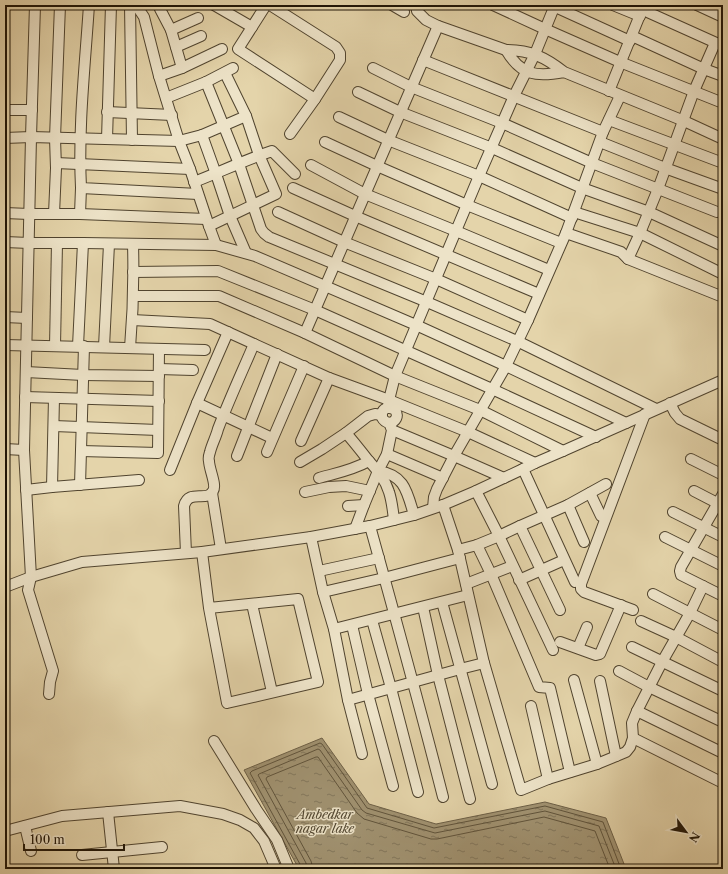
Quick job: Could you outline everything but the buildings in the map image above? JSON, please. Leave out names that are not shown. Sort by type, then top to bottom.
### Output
[{"type":"street","points":[[35,5],[24,450],[31,577],[28,590],[53,671],[49,694]]},
{"type":"street","points":[[54,214],[60,5]]},
{"type":"street","points":[[80,214],[81,139],[89,5]]},
{"type":"street","points":[[107,139],[111,5]]},
{"type":"street","points":[[130,5],[132,140]]},
{"type":"street","points":[[134,5],[144,17],[159,76],[179,141],[216,245]]},
{"type":"street","points":[[214,5],[252,27]]},
{"type":"street","points":[[266,5],[238,49],[315,99]]},
{"type":"street","points":[[270,5],[336,48],[340,53],[340,60],[290,134]]},
{"type":"street","points":[[392,5],[404,12]]},
{"type":"street","points":[[416,5],[417,11],[426,20],[438,26],[506,50],[535,54],[550,61],[564,72],[684,121],[723,139]]},
{"type":"street","points":[[493,5],[545,30],[620,62],[723,103]]},
{"type":"street","points":[[613,5],[642,10],[719,44],[704,69],[694,91],[649,212],[628,259]]},
{"type":"street","points":[[504,478],[391,426],[383,420],[395,376],[416,325],[502,123],[535,54],[554,6],[723,76]]},
{"type":"street","points":[[701,6],[723,18]]},
{"type":"street","points":[[144,17],[162,7],[171,30],[182,68]]},
{"type":"street","points":[[609,91],[642,10]]},
{"type":"street","points":[[171,30],[198,18]]},
{"type":"street","points":[[305,333],[438,26]]},
{"type":"street","points":[[176,47],[201,36]]},
{"type":"street","points":[[159,76],[182,68],[222,49]]},
{"type":"street","points":[[506,50],[517,65],[526,71],[543,75],[564,72]]},
{"type":"street","points":[[423,60],[514,96],[665,168],[723,189]]},
{"type":"street","points":[[373,68],[411,87],[502,123],[592,163],[717,212]]},
{"type":"street","points":[[5,213],[80,214],[207,222],[230,216],[276,194],[259,155],[229,70],[206,82],[166,98]]},
{"type":"street","points":[[206,82],[239,164],[261,229],[269,237],[335,263],[517,341],[656,409]]},
{"type":"street","points":[[358,92],[400,112],[492,148],[582,188],[649,212],[723,246]]},
{"type":"street","points":[[620,96],[602,137],[573,215],[528,320],[506,366],[454,456],[434,497],[459,554],[484,663],[521,790],[548,779],[597,764],[626,752],[630,747],[633,738],[632,723],[637,711],[703,586]]},
{"type":"street","points":[[5,110],[32,110]]},
{"type":"street","points":[[107,112],[172,115]]},
{"type":"street","points":[[5,138],[31,137],[179,141],[202,134],[246,116]]},
{"type":"street","points":[[339,118],[388,140],[573,215],[640,233],[723,274]]},
{"type":"street","points":[[609,120],[723,163]]},
{"type":"street","points":[[202,134],[230,216],[246,253]]},
{"type":"street","points":[[325,142],[467,205],[561,243]]},
{"type":"street","points":[[194,182],[272,151],[295,174]]},
{"type":"street","points":[[56,163],[190,169]]},
{"type":"street","points":[[311,165],[365,194],[549,270]]},
{"type":"street","points":[[81,188],[198,194]]},
{"type":"street","points":[[293,188],[539,294]]},
{"type":"street","points":[[278,212],[344,242],[436,279],[528,320]]},
{"type":"street","points":[[566,232],[621,252],[628,259],[723,297]]},
{"type":"street","points":[[5,242],[216,245],[246,253],[416,325],[626,423]]},
{"type":"street","points":[[56,346],[57,243]]},
{"type":"street","points":[[80,485],[83,399],[81,346],[83,243]]},
{"type":"street","points":[[104,347],[109,244]]},
{"type":"street","points":[[130,348],[133,296],[133,244]]},
{"type":"street","points":[[133,272],[218,271],[315,310],[596,437]]},
{"type":"street","points":[[133,296],[219,296],[305,333],[395,376],[480,410],[563,452]]},
{"type":"street","points":[[5,317],[27,318]]},
{"type":"street","points":[[132,320],[210,324],[304,366],[386,407],[468,432],[534,463]]},
{"type":"street","points":[[170,470],[228,332]]},
{"type":"street","points":[[221,549],[212,493],[214,487],[208,460],[223,416],[254,344]]},
{"type":"street","points":[[5,345],[205,350]]},
{"type":"street","points":[[81,451],[158,453],[160,349]]},
{"type":"street","points":[[237,456],[277,354]]},
{"type":"street","points":[[266,452],[304,366]]},
{"type":"street","points":[[26,372],[83,375],[193,370]]},
{"type":"street","points":[[301,441],[329,378]]},
{"type":"street","points":[[5,587],[31,577],[82,562],[202,552],[310,538],[370,526],[414,515],[476,491],[534,463],[563,452],[723,380]]},
{"type":"street","points":[[25,397],[158,401]]},
{"type":"street","points":[[52,487],[54,398]]},
{"type":"street","points":[[197,403],[272,438]]},
{"type":"street","points":[[670,403],[675,413],[680,418],[723,440]]},
{"type":"street","points":[[300,462],[346,433],[368,416],[376,414],[386,407],[391,407],[395,410],[397,418],[391,426],[387,454],[378,471],[355,529]]},
{"type":"street","points":[[633,610],[584,592],[581,589],[581,584],[645,414]]},
{"type":"street","points":[[54,426],[158,430]]},
{"type":"street","points":[[346,433],[378,471],[389,491],[394,520]]},
{"type":"street","points":[[5,449],[24,450]]},
{"type":"street","points":[[387,454],[443,478]]},
{"type":"street","points":[[691,459],[723,475]]},
{"type":"street","points":[[319,478],[353,468],[369,461]]},
{"type":"street","points":[[523,469],[575,582]]},
{"type":"street","points":[[378,471],[387,472],[395,476],[401,482],[407,491],[414,515]]},
{"type":"street","points":[[26,490],[139,480]]},
{"type":"street","points":[[323,592],[384,578],[459,554],[568,505],[606,484]]},
{"type":"street","points":[[305,492],[329,487],[346,486],[370,491]]},
{"type":"street","points":[[476,491],[499,536],[552,650]]},
{"type":"street","points":[[694,491],[721,501],[690,549],[681,567],[681,575],[723,596]]},
{"type":"street","points":[[186,553],[185,501],[188,498],[212,493]]},
{"type":"street","points":[[590,493],[601,516]]},
{"type":"street","points":[[568,505],[584,542]]},
{"type":"street","points":[[348,506],[364,506]]},
{"type":"street","points":[[673,512],[723,537]]},
{"type":"street","points":[[370,526],[395,613],[443,797]]},
{"type":"street","points":[[520,526],[560,610]]},
{"type":"street","points":[[665,537],[723,566]]},
{"type":"street","points":[[310,538],[323,592],[334,629],[348,700],[362,754]]},
{"type":"street","points":[[477,545],[539,687],[550,688],[570,772]]},
{"type":"street","points":[[202,552],[209,608],[227,703],[318,682],[298,599],[209,608]]},
{"type":"street","points":[[319,572],[379,558]]},
{"type":"street","points":[[519,580],[564,560]]},
{"type":"street","points":[[466,584],[512,566]]},
{"type":"street","points":[[653,594],[723,630]]},
{"type":"street","points":[[334,629],[468,595]]},
{"type":"street","points":[[442,602],[492,784]]},
{"type":"street","points":[[252,604],[272,692]]},
{"type":"street","points":[[560,642],[596,655],[600,654],[621,605]]},
{"type":"street","points":[[423,607],[438,675],[470,799]]},
{"type":"street","points":[[372,620],[418,792]]},
{"type":"street","points":[[641,621],[723,662]]},
{"type":"street","points":[[352,625],[368,694],[393,786]]},
{"type":"street","points":[[578,648],[587,627]]},
{"type":"street","points":[[632,647],[723,691]]},
{"type":"street","points":[[348,700],[484,663]]},
{"type":"street","points":[[619,671],[723,722]]},
{"type":"street","points":[[574,680],[597,764]]},
{"type":"street","points":[[600,681],[616,756]]},
{"type":"street","points":[[531,706],[548,779]]},
{"type":"street","points":[[637,711],[723,753]]},
{"type":"street","points":[[633,738],[723,782]]},
{"type":"street","points":[[214,741],[256,810],[277,840],[289,869]]},
{"type":"street","points":[[5,831],[62,816],[180,806],[223,814],[240,820],[254,828],[264,841],[276,869]]},
{"type":"street","points":[[108,812],[114,869]]},
{"type":"street","points":[[25,826],[31,851]]},
{"type":"street","points":[[82,855],[162,847]]},
{"type":"water","name":"Ambedkar nagar lake","points":[[322,738],[369,804],[436,824],[545,802],[606,818],[626,869],[299,869],[244,770]]}]
